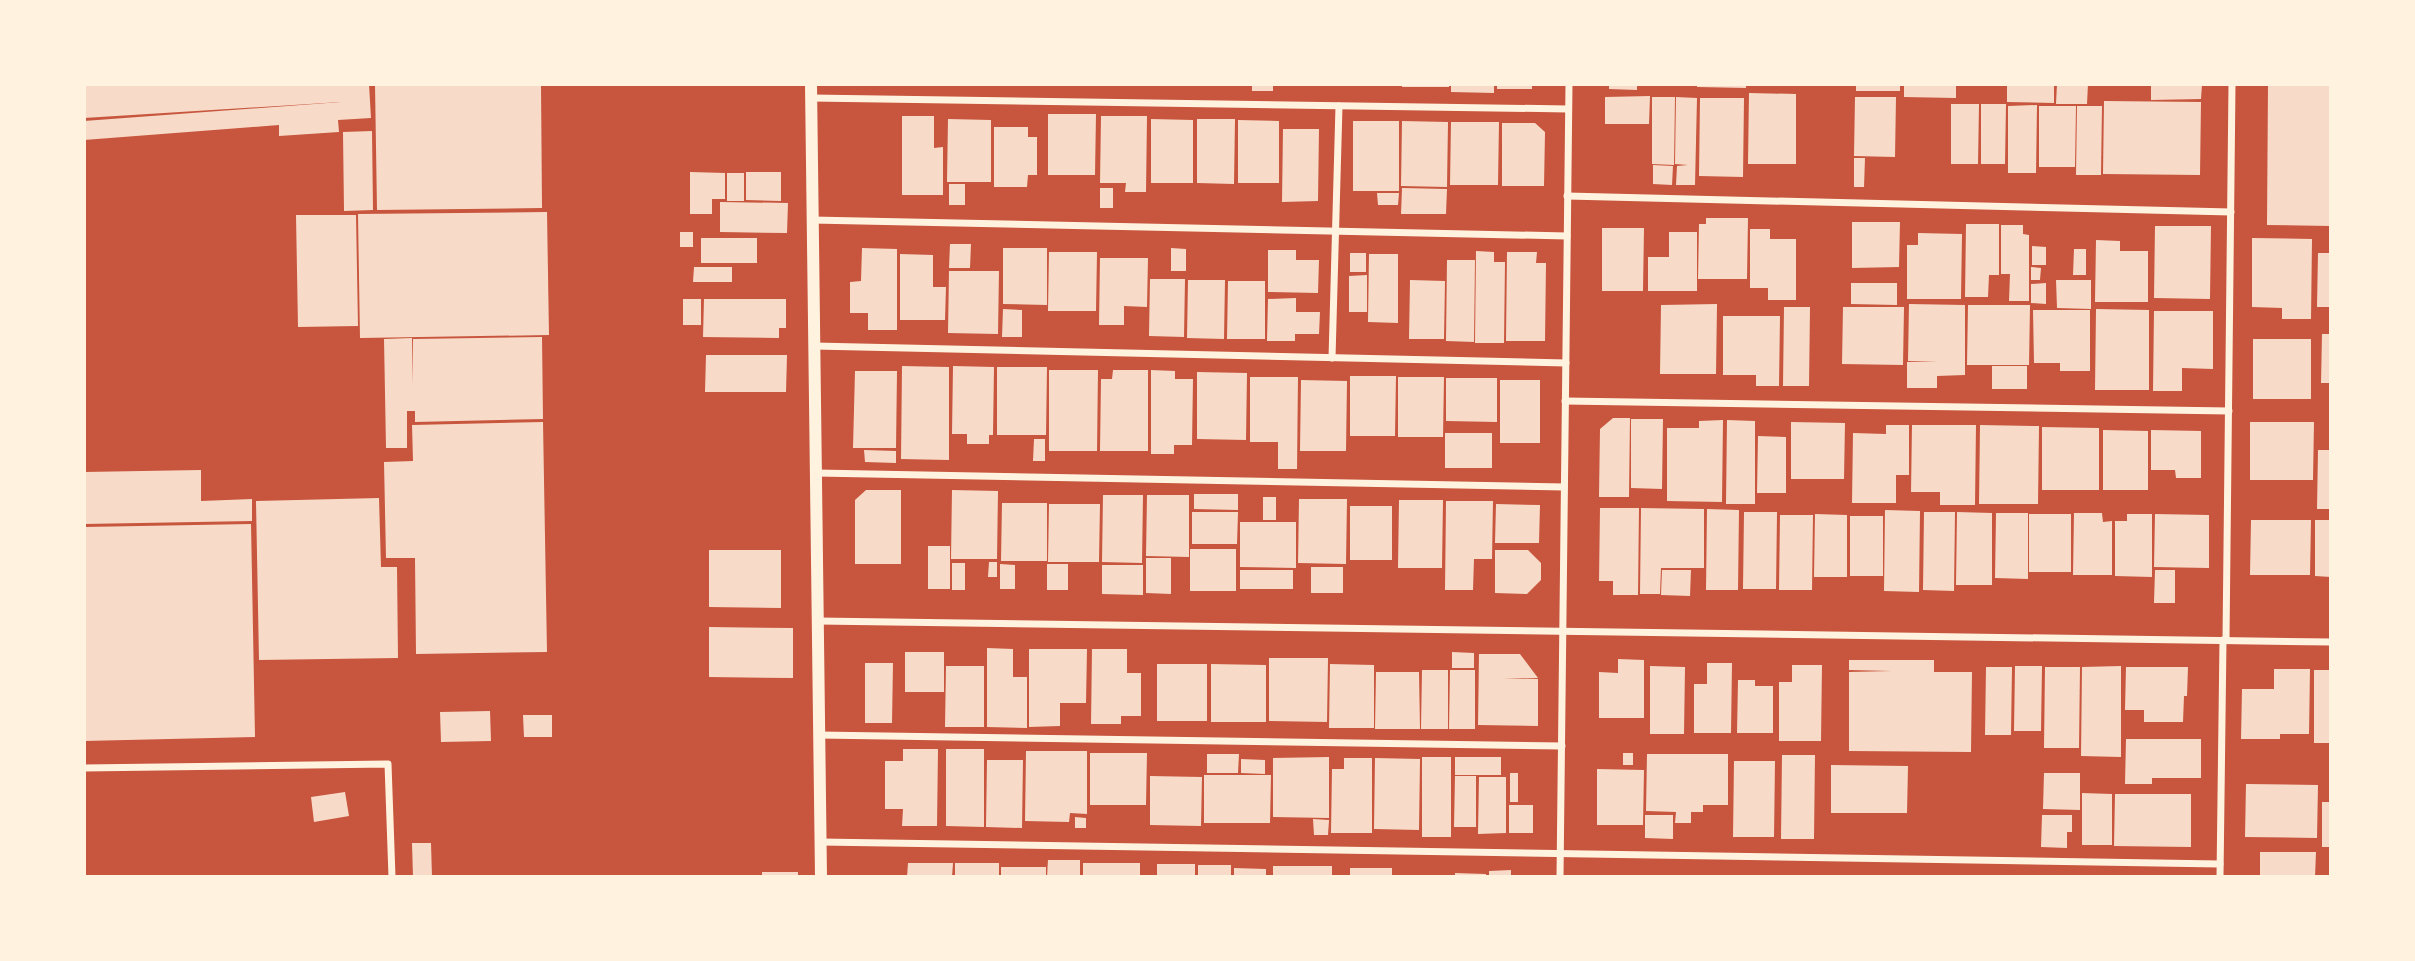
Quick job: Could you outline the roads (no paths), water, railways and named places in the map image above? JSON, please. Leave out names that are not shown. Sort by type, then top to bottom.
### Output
[{"type":"street","points":[[811,84],[821,877]]},
{"type":"street","points":[[1560,877],[1569,84]]},
{"type":"street","points":[[2220,877],[2232,84]]},
{"type":"street","points":[[811,98],[1568,109]]},
{"type":"street","points":[[1332,358],[1339,106]]},
{"type":"street","points":[[1567,197],[2231,212]]},
{"type":"street","points":[[812,220],[1567,236]]},
{"type":"street","points":[[814,346],[1566,363]]},
{"type":"street","points":[[1565,401],[2229,411]]},
{"type":"street","points":[[816,474],[1564,487]]},
{"type":"street","points":[[818,621],[2331,642]]},
{"type":"street","points":[[819,735],[1562,746]]},
{"type":"street","points":[[84,768],[387,764],[392,877]]},
{"type":"street","points":[[820,842],[2220,864]]}]
